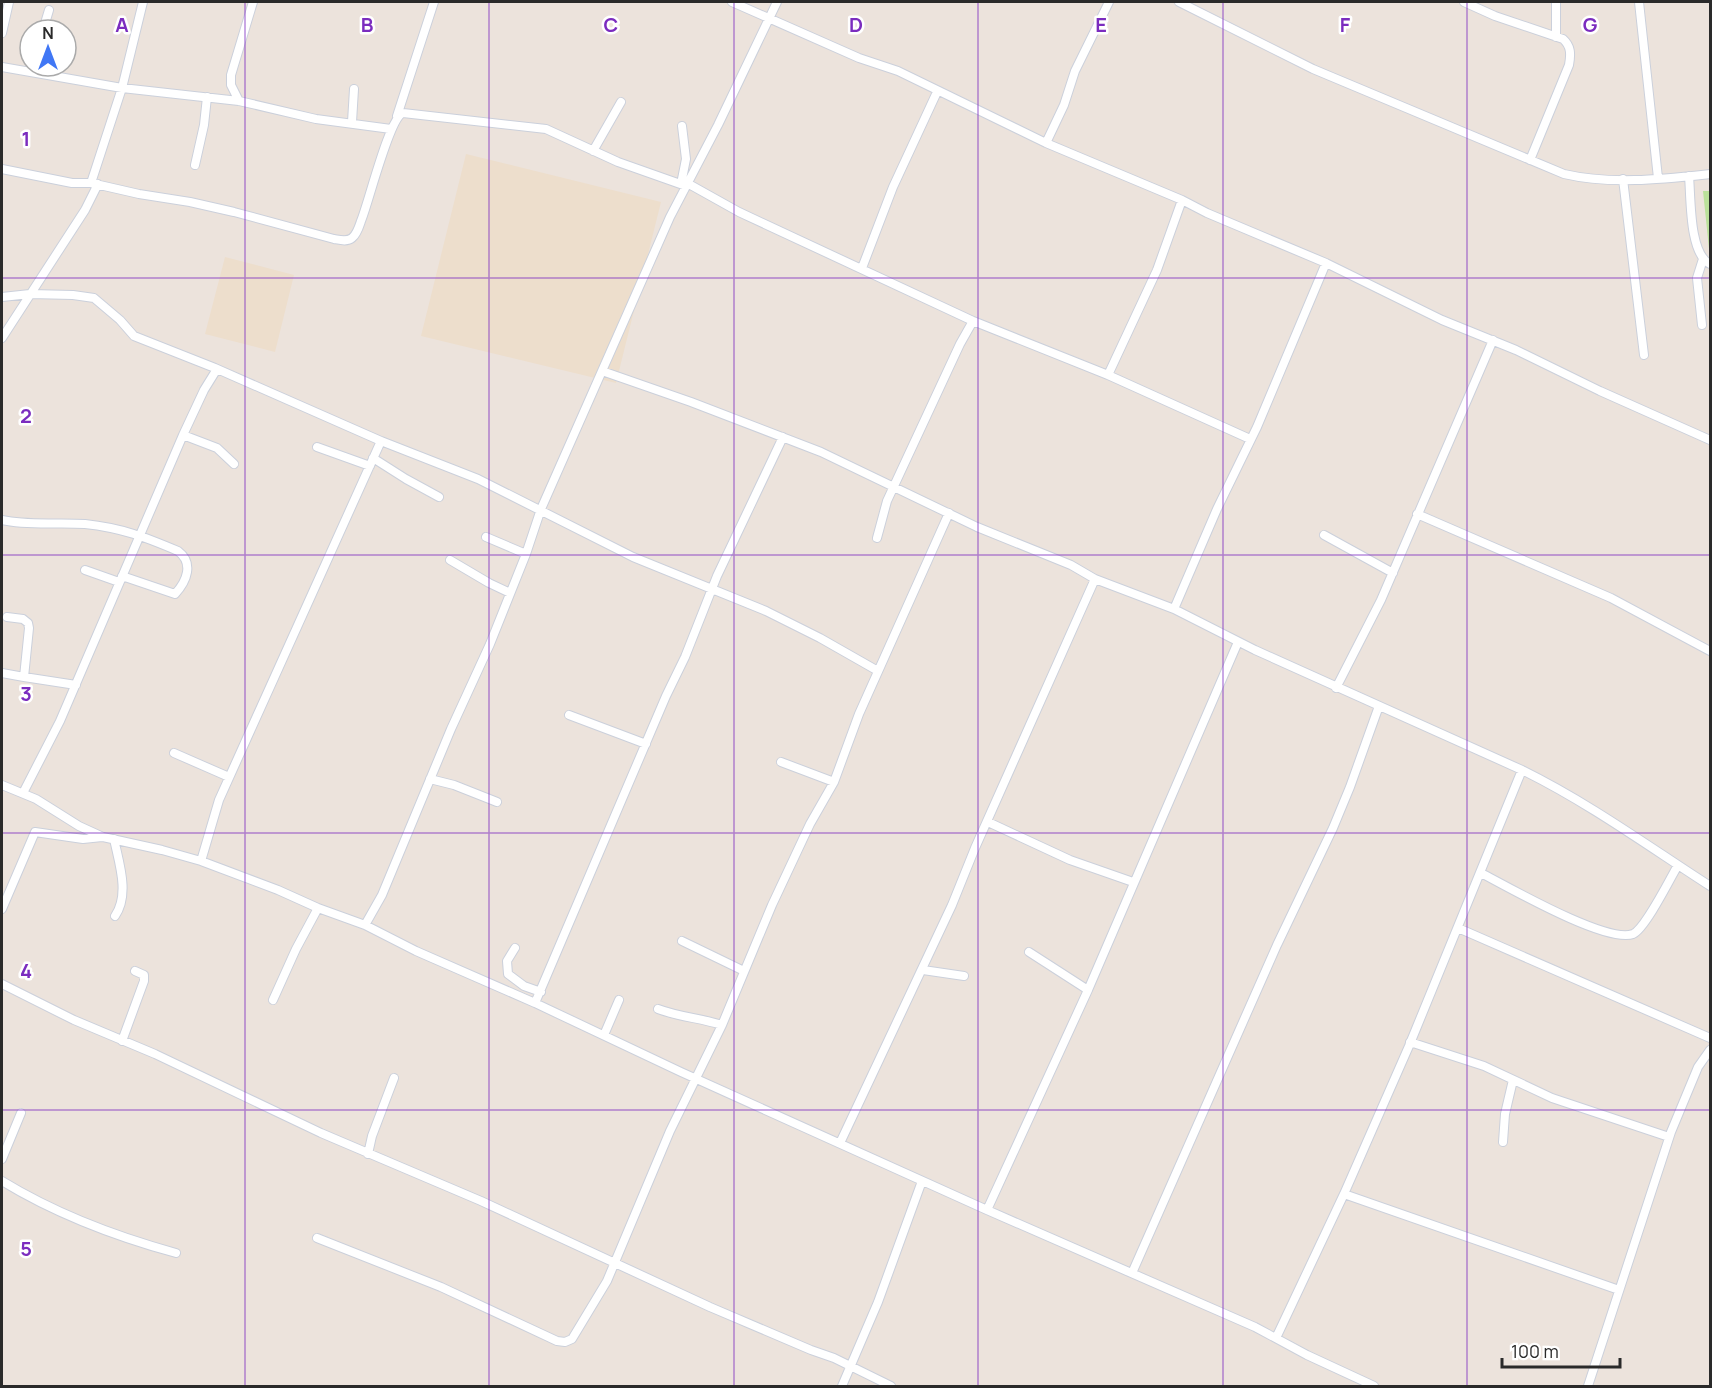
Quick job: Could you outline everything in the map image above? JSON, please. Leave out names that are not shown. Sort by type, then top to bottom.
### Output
[{"type":"street","points":[[2,33],[9,2]]},
{"type":"street","points":[[2,338],[85,210],[123,88],[143,2]]},
{"type":"street","points":[[239,101],[231,85],[231,75],[253,2]]},
{"type":"street","points":[[2,169],[223,209],[334,239],[349,240],[356,233],[365,212],[434,2]]},
{"type":"street","points":[[732,2],[829,45],[898,71],[937,92],[1046,143],[1326,263],[1442,320],[1493,340],[1710,440]]},
{"type":"street","points":[[365,925],[382,895],[490,644],[526,554],[541,509],[684,184],[718,125],[777,2]]},
{"type":"street","points":[[1046,143],[1064,105],[1075,71],[1109,2]]},
{"type":"street","points":[[1179,2],[1313,69],[1564,174],[1578,177],[1623,179],[1710,174]]},
{"type":"street","points":[[1464,2],[1495,16],[1556,37],[1568,44],[1571,53],[1569,65],[1530,160]]},
{"type":"street","points":[[1556,2],[1556,37]]},
{"type":"street","points":[[1639,2],[1658,178]]},
{"type":"street","points":[[47,18],[49,10]]},
{"type":"street","points":[[2,67],[18,68]]},
{"type":"street","points":[[78,77],[123,88],[239,101],[316,119],[391,129]]},
{"type":"street","points":[[352,122],[354,89]]},
{"type":"street","points":[[862,268],[893,187],[937,92]]},
{"type":"street","points":[[195,165],[204,125],[207,97]]},
{"type":"street","points":[[593,151],[621,102]]},
{"type":"street","points":[[397,116],[403,112],[534,127],[561,135],[618,162],[684,184],[972,321],[1108,375],[1250,439]]},
{"type":"street","points":[[682,126],[686,159],[684,184]]},
{"type":"street","points":[[1689,176],[1696,246],[1703,259],[1710,264]]},
{"type":"street","points":[[1623,179],[1644,355]]},
{"type":"street","points":[[1108,375],[1157,270],[1182,200]]},
{"type":"street","points":[[1702,325],[1696,278],[1703,259]]},
{"type":"street","points":[[1174,609],[1257,427],[1326,263]]},
{"type":"street","points":[[2,297],[30,294],[73,294],[94,298],[120,320],[134,336],[217,369],[381,441],[478,479],[633,557],[766,611],[878,671]]},
{"type":"street","points":[[877,538],[887,501],[972,321]]},
{"type":"street","points":[[1336,688],[1393,573],[1493,340]]},
{"type":"street","points":[[23,793],[76,685],[183,435],[204,390],[217,369]]},
{"type":"street","points":[[602,371],[783,437],[895,486],[977,527],[1071,565],[1095,579],[1174,609],[1336,688],[1522,770],[1594,809],[1710,886]]},
{"type":"street","points":[[183,435],[218,448],[234,464]]},
{"type":"street","points":[[535,1003],[685,657],[711,589],[783,437]]},
{"type":"street","points":[[201,861],[219,800],[381,441]]},
{"type":"street","points":[[317,447],[370,466]]},
{"type":"street","points":[[373,458],[439,497]]},
{"type":"street","points":[[317,1238],[441,1287],[557,1341],[565,1342],[572,1339],[607,1281],[696,1078],[722,1025],[772,904],[810,824],[834,783],[859,714],[949,513]]},
{"type":"street","points":[[1417,514],[1611,598],[1710,651]]},
{"type":"street","points":[[2,520],[48,525],[82,524],[140,535],[178,551],[185,557],[188,568],[177,592],[172,594],[85,570]]},
{"type":"street","points":[[1324,535],[1393,573]]},
{"type":"street","points":[[486,537],[526,554]]},
{"type":"street","points":[[450,560],[510,593]]},
{"type":"street","points":[[840,1143],[923,970],[1060,653],[1095,579]]},
{"type":"street","points":[[7,617],[28,622],[24,677]]},
{"type":"street","points":[[987,1210],[1088,990],[1238,642]]},
{"type":"street","points":[[2,673],[76,685]]},
{"type":"street","points":[[1132,1274],[1277,945],[1337,819],[1379,706]]},
{"type":"street","points":[[569,715],[646,744]]},
{"type":"street","points":[[174,753],[229,777]]},
{"type":"street","points":[[781,762],[834,783]]},
{"type":"street","points":[[1276,1338],[1344,1194],[1410,1042],[1522,770]]},
{"type":"street","points":[[430,779],[454,785],[496,802]]},
{"type":"street","points":[[2,785],[45,804],[79,826],[103,837],[201,861],[365,925],[416,951],[535,1003],[922,1181],[1212,1307],[1374,1386]]},
{"type":"street","points":[[988,822],[1070,860],[1133,882]]},
{"type":"street","points":[[2,909],[35,832],[83,839],[103,837]]},
{"type":"street","points":[[114,839],[123,894],[121,905],[115,916]]},
{"type":"street","points":[[1481,873],[1571,919],[1597,930],[1617,935],[1633,934],[1642,925],[1678,865]]},
{"type":"street","points":[[273,1000],[318,908]]},
{"type":"street","points":[[1458,928],[1710,1038]]},
{"type":"street","points":[[682,941],[744,971]]},
{"type":"street","points":[[515,948],[507,961],[507,973],[524,986],[541,992]]},
{"type":"street","points":[[1029,952],[1088,990]]},
{"type":"street","points":[[923,970],[964,976]]},
{"type":"street","points":[[122,1041],[144,981],[144,975],[135,971]]},
{"type":"street","points":[[2,984],[368,1154],[481,1201],[710,1307],[852,1365],[891,1386]]},
{"type":"street","points":[[604,1035],[619,1000]]},
{"type":"street","points":[[658,1009],[677,1016],[722,1025]]},
{"type":"street","points":[[1410,1042],[1457,1056],[1552,1098],[1670,1137]]},
{"type":"street","points":[[1588,1386],[1670,1137],[1698,1067],[1710,1050]]},
{"type":"street","points":[[368,1154],[372,1136],[394,1078]]},
{"type":"street","points":[[1503,1142],[1505,1114],[1513,1080]]},
{"type":"street","points":[[2,1159],[21,1113]]},
{"type":"street","points":[[2,1181],[27,1196],[82,1222],[129,1240],[176,1253]]},
{"type":"street","points":[[842,1386],[878,1302],[922,1181]]},
{"type":"street","points":[[1344,1194],[1619,1290]]},
{"type":"shaded area","points":[[466,154],[661,202],[616,383],[421,336]]},
{"type":"shaded area","points":[[225,257],[294,275],[275,352],[205,334]]},
{"type":"green space","points":[[1703,191],[1710,191],[1710,258]]}]
